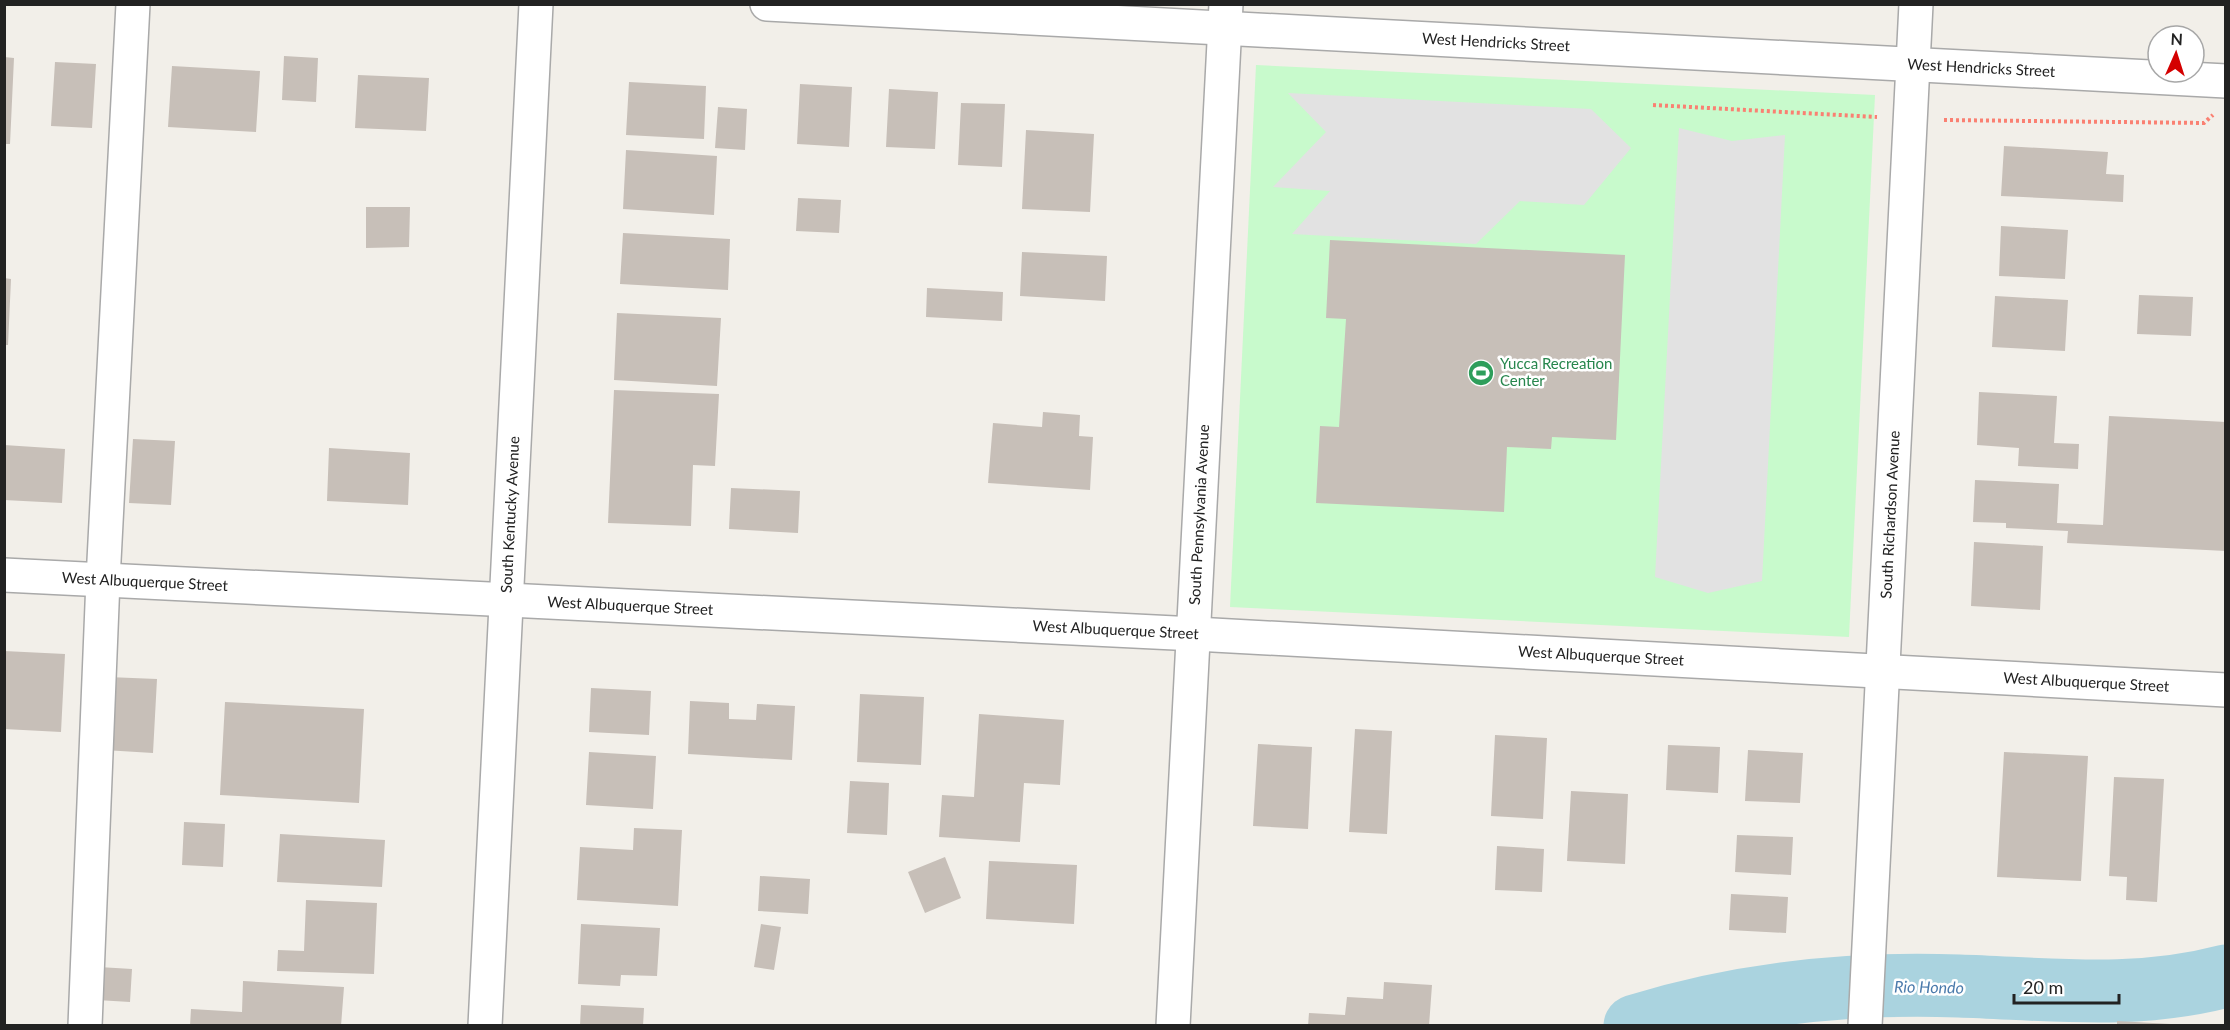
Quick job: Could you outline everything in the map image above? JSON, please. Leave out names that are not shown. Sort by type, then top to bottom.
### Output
[{"type":"street","points":[[85,1026],[103,580],[133,4]]},
{"type":"street","name":"South Kentucky Avenue","points":[[485,1026],[536,4]]},
{"type":"street","name":"West Hendricks Street","points":[[766,4],[1226,16],[1913,65],[2226,81]]},
{"type":"street","name":"South Richardson Avenue","points":[[1865,1026],[1916,4]]},
{"type":"street","name":"South Pennsylvania Avenue","points":[[1173,1026],[1226,16]]},
{"type":"street","name":"West Albuquerque Street","points":[[4,575],[1195,634],[2226,690]]},
{"type":"green space","points":[[1256,65],[1875,95],[1849,637],[1230,607]]},
{"type":"shaded area","points":[[1288,93],[1591,109],[1631,148],[1584,205],[1520,201],[1476,244],[1292,234],[1330,191],[1273,187],[1326,132]]},
{"type":"shaded area","points":[[1679,128],[1732,141],[1785,135],[1762,581],[1708,593],[1655,577]]},
{"type":"building","points":[[284,56],[318,58],[316,102],[282,100]]},
{"type":"building","points":[[4,57],[14,58],[10,144],[4,144]]},
{"type":"building","points":[[55,62],[96,64],[92,128],[51,126]]},
{"type":"building","points":[[172,66],[260,71],[256,132],[168,127]]},
{"type":"building","points":[[358,75],[429,78],[426,131],[355,128]]},
{"type":"building","points":[[629,82],[706,86],[704,139],[626,135]]},
{"type":"building","points":[[800,84],[852,87],[849,147],[797,144]]},
{"type":"building","points":[[889,89],[938,92],[935,149],[886,147]]},
{"type":"building","points":[[961,103],[1005,104],[1002,167],[958,165]]},
{"type":"building","points":[[718,107],[747,109],[745,150],[715,148]]},
{"type":"building","points":[[1026,130],[1094,134],[1090,212],[1022,209]]},
{"type":"building","points":[[2004,146],[2108,152],[2106,174],[2124,175],[2123,202],[2001,196]]},
{"type":"building","points":[[626,150],[717,156],[714,215],[623,209]]},
{"type":"building","points":[[798,198],[841,200],[839,233],[796,231]]},
{"type":"building","points":[[366,207],[410,207],[409,247],[366,248]]},
{"type":"building","points":[[2001,226],[2068,230],[2065,279],[1999,276]]},
{"type":"building","points":[[623,233],[730,239],[728,290],[620,284]]},
{"type":"building","name":"Yucca Recreation Center","points":[[1330,240],[1625,255],[1616,440],[1552,437],[1551,449],[1507,447],[1504,512],[1316,503],[1320,426],[1339,427],[1346,319],[1326,318]]},
{"type":"building","points":[[1022,252],[1107,256],[1105,301],[1020,296]]},
{"type":"building","points":[[4,278],[11,279],[8,345],[4,345]]},
{"type":"building","points":[[927,288],[1003,292],[1002,321],[926,317]]},
{"type":"building","points":[[2139,295],[2193,297],[2191,336],[2137,334]]},
{"type":"building","points":[[1995,296],[2068,300],[2065,351],[1992,347]]},
{"type":"building","points":[[617,313],[721,318],[717,386],[614,380]]},
{"type":"building","points":[[614,390],[719,394],[715,466],[693,465],[691,526],[608,523]]},
{"type":"building","points":[[1979,392],[2057,396],[2054,443],[2079,444],[2078,469],[2018,466],[2019,448],[1977,445]]},
{"type":"building","points":[[1043,412],[1080,415],[1079,436],[1093,437],[1090,490],[988,483],[993,423],[1042,427]]},
{"type":"building","points":[[2109,416],[2226,422],[2226,551],[2067,543],[2068,531],[2006,528],[2006,523],[1973,522],[1975,480],[2059,484],[2057,523],[2103,525]]},
{"type":"building","points":[[133,439],[175,441],[171,505],[129,503]]},
{"type":"building","points":[[4,445],[65,449],[62,503],[4,500]]},
{"type":"building","points":[[329,448],[410,453],[408,505],[327,501]]},
{"type":"building","points":[[731,488],[800,491],[798,533],[729,529]]},
{"type":"building","points":[[1974,542],[2043,546],[2040,610],[1971,606]]},
{"type":"building","points":[[4,651],[65,654],[61,732],[4,729]]},
{"type":"building","points":[[108,677],[157,679],[153,753],[104,750]]},
{"type":"building","points":[[591,688],[651,691],[649,735],[589,732]]},
{"type":"building","points":[[860,694],[924,697],[921,765],[857,762]]},
{"type":"building","points":[[690,701],[729,703],[729,719],[756,720],[757,704],[795,706],[792,760],[688,754]]},
{"type":"building","points":[[225,702],[364,709],[359,803],[220,795]]},
{"type":"building","points":[[979,714],[1064,720],[1060,785],[1024,783],[1020,842],[939,837],[942,795],[974,797]]},
{"type":"building","points":[[1355,729],[1392,731],[1387,834],[1349,832]]},
{"type":"building","points":[[1495,735],[1547,738],[1543,819],[1491,816]]},
{"type":"building","points":[[1258,744],[1312,747],[1308,829],[1253,826]]},
{"type":"building","points":[[1668,745],[1720,747],[1718,793],[1666,790]]},
{"type":"building","points":[[1748,750],[1803,753],[1800,803],[1745,801]]},
{"type":"building","points":[[589,752],[656,756],[653,809],[586,805]]},
{"type":"building","points":[[2004,752],[2088,756],[2081,881],[1997,877]]},
{"type":"building","points":[[2114,777],[2164,779],[2157,902],[2126,900],[2127,877],[2109,876]]},
{"type":"building","points":[[850,781],[889,783],[887,835],[847,833]]},
{"type":"building","points":[[1571,791],[1628,794],[1625,864],[1567,861]]},
{"type":"building","points":[[184,822],[225,824],[223,867],[182,865]]},
{"type":"building","points":[[634,828],[682,830],[678,906],[577,900],[580,847],[633,850]]},
{"type":"building","points":[[280,834],[385,840],[382,887],[277,882]]},
{"type":"building","points":[[1737,835],[1793,837],[1791,875],[1735,872]]},
{"type":"building","points":[[1497,846],[1544,849],[1542,892],[1495,890]]},
{"type":"building","points":[[945,857],[961,898],[925,913],[908,872]]},
{"type":"building","points":[[989,861],[1077,865],[1074,924],[986,919]]},
{"type":"building","points":[[760,876],[810,879],[808,914],[758,911]]},
{"type":"building","points":[[1731,894],[1788,897],[1786,933],[1729,930]]},
{"type":"building","points":[[306,900],[377,903],[374,974],[277,971],[278,950],[304,951]]},
{"type":"building","points":[[581,924],[660,928],[657,976],[621,975],[620,986],[578,984]]},
{"type":"building","points":[[761,924],[781,927],[774,970],[754,967]]},
{"type":"building","points":[[99,967],[132,969],[130,1002],[97,1000]]},
{"type":"building","points":[[243,981],[344,987],[341,1026],[190,1026],[191,1009],[242,1012]]},
{"type":"building","points":[[1384,982],[1432,985],[1429,1026],[1308,1026],[1309,1013],[1345,1015],[1347,997],[1383,999]]},
{"type":"building","points":[[581,1005],[644,1008],[643,1026],[580,1026]]},
{"type":"building","points":[[2117,1021],[2171,1024],[2171,1026],[2117,1026]]},
{"type":"waterway","name":"Rio Hondo","points":[[1635,1026],[1754,998],[1836,988],[1918,985],[2126,991],[2159,988],[2226,976]]},
{"type":"place","name":"Yucca Recreation Center","points":[[1481,373]]}]
